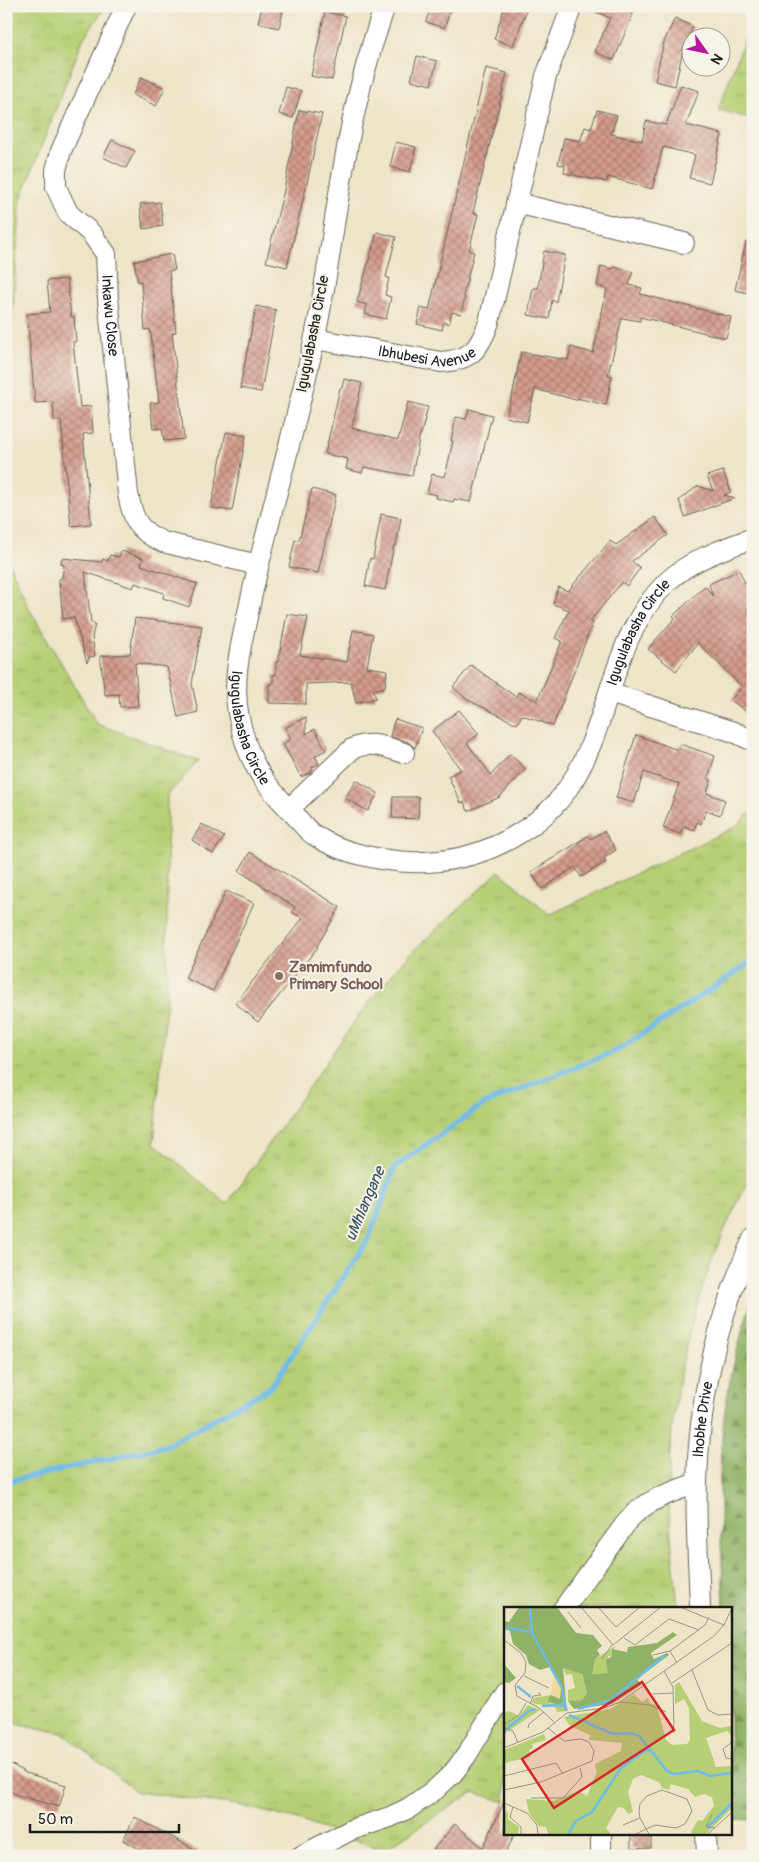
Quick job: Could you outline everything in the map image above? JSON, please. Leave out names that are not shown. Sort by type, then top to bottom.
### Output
[{"type":"street","name":"Inkawu Close","points":[[126,6],[61,151],[56,170],[56,187],[68,213],[91,232],[106,254],[108,298],[128,494],[132,512],[138,526],[148,536],[163,542],[258,565]]},
{"type":"street","name":"Igugulabasha Circle","points":[[385,6],[372,44],[344,161],[315,338],[258,565],[237,668],[238,717],[246,742],[260,774],[311,833],[340,848],[365,856],[401,862],[426,862],[458,859],[499,845],[530,827],[566,792],[585,759],[619,659],[636,622],[668,580],[711,554],[753,538]]},
{"type":"street","name":"Ibhubesi Avenue","points":[[315,338],[441,362],[457,361],[467,357],[482,342],[489,322],[546,76],[572,6]]},
{"type":"street","points":[[516,203],[684,243]]},
{"type":"street","points":[[609,693],[734,732],[749,740]]},
{"type":"street","points":[[289,809],[352,749],[360,745],[373,744],[404,753]]},
{"type":"street","name":"Ihobhe Drive","points":[[700,1607],[697,1483],[700,1424],[715,1346],[729,1301],[753,1239]]},
{"type":"street","points":[[565,1607],[629,1519],[638,1510],[666,1494],[697,1483]]},
{"type":"street","points":[[301,1856],[351,1830],[390,1817],[409,1808],[436,1789],[453,1774],[466,1756],[504,1694]]},
{"type":"street","points":[[601,1856],[602,1834]]},
{"type":"street","points":[[706,1834],[707,1856]]},
{"type":"green space","points":[[6,6],[106,6],[83,39],[21,199],[6,397]]},
{"type":"green space","points":[[753,17],[753,119],[718,110],[730,78],[732,78],[732,73]]},
{"type":"green space","points":[[6,556],[30,610],[97,724],[198,761],[167,796],[167,995],[154,1143],[227,1204],[364,1008],[407,957],[499,871],[549,915],[735,827],[753,810],[753,1173],[715,1252],[704,1282],[680,1375],[671,1439],[669,1470],[671,1542],[678,1607],[504,1607],[504,1802],[473,1792],[384,1850],[295,1819],[238,1805],[137,1792],[62,1733],[6,1721]]},
{"type":"green space","points":[[753,1296],[753,1820],[732,1819],[732,1607],[724,1607],[720,1501],[722,1437],[726,1401],[742,1331]]},
{"type":"building","points":[[262,6],[284,6],[279,28],[258,23]]},
{"type":"building","points":[[431,6],[452,6],[444,28],[426,22]]},
{"type":"building","points":[[505,6],[528,6],[513,46],[494,39]]},
{"type":"building","points":[[584,6],[636,6],[614,60],[595,52],[610,18]]},
{"type":"building","points":[[325,12],[346,16],[332,80],[311,76]]},
{"type":"building","points":[[675,18],[693,27],[682,28],[682,54],[675,86],[655,81],[664,42]]},
{"type":"building","points":[[417,56],[437,61],[431,85],[411,80]]},
{"type":"building","points":[[486,68],[507,73],[473,213],[478,214],[469,251],[474,252],[463,296],[465,297],[461,314],[452,312],[449,324],[444,322],[442,330],[417,324],[421,308],[429,310]]},
{"type":"building","points":[[141,77],[165,88],[156,106],[133,95]]},
{"type":"building","points":[[681,85],[699,91],[686,125],[722,134],[710,183],[689,178],[695,155],[663,147],[652,189],[608,177],[607,182],[564,173],[565,165],[558,164],[564,138],[580,141],[585,127],[591,129],[597,110],[617,115],[611,134],[642,141],[646,121],[666,125]]},
{"type":"building","points":[[286,87],[301,91],[293,118],[279,114]]},
{"type":"building","points":[[299,110],[322,114],[287,267],[266,262],[284,190]]},
{"type":"building","points":[[112,140],[135,151],[126,168],[103,157]]},
{"type":"building","points":[[396,142],[416,147],[410,172],[390,167]]},
{"type":"building","points":[[160,202],[163,226],[143,229],[140,204]]},
{"type":"building","points":[[377,232],[396,237],[386,277],[389,278],[385,295],[391,297],[386,319],[365,314],[367,305],[357,302]]},
{"type":"building","points":[[746,242],[753,243],[753,294],[735,290]]},
{"type":"building","points":[[544,251],[565,255],[556,302],[552,300],[549,319],[528,315],[533,288],[538,288]]},
{"type":"building","points":[[172,254],[175,270],[169,271],[176,332],[172,333],[184,439],[164,441],[162,428],[153,429],[150,403],[159,402],[150,329],[145,330],[141,281],[138,282],[134,261]]},
{"type":"building","points":[[601,266],[633,272],[629,285],[642,288],[640,294],[731,317],[726,338],[640,317],[640,321],[622,318],[608,375],[612,376],[606,405],[577,398],[576,400],[535,389],[527,422],[506,417],[521,352],[568,360],[571,347],[593,353],[607,289],[597,286]]},
{"type":"building","points":[[67,279],[71,317],[74,317],[76,341],[73,342],[80,407],[91,406],[93,433],[83,434],[91,524],[71,526],[61,420],[54,421],[53,402],[35,403],[27,314],[50,312],[47,281]]},
{"type":"building","points":[[256,306],[276,310],[261,392],[240,388]]},
{"type":"building","points":[[344,379],[362,383],[352,428],[398,440],[408,402],[428,407],[420,434],[412,476],[364,467],[362,473],[346,469],[348,459],[325,454],[340,388],[342,388]]},
{"type":"building","points":[[469,409],[492,415],[471,502],[454,499],[453,502],[436,498],[437,495],[427,493],[432,474],[445,477],[456,417],[466,419]]},
{"type":"building","points":[[226,432],[246,436],[232,511],[211,508]]},
{"type":"building","points":[[723,471],[731,492],[724,495],[735,498],[685,517],[679,500],[698,486],[713,491],[707,476]]},
{"type":"building","points":[[312,489],[336,495],[318,573],[289,567],[295,540],[299,540]]},
{"type":"building","points":[[381,514],[401,518],[385,590],[365,586],[370,558],[373,559]]},
{"type":"building","points":[[655,517],[668,535],[632,561],[640,568],[627,586],[622,582],[590,621],[593,622],[553,726],[522,715],[517,724],[468,700],[453,687],[471,665],[516,697],[518,692],[537,701],[562,641],[555,638],[569,610],[553,604],[558,587],[568,591],[610,541],[616,545]]},
{"type":"building","points":[[121,551],[143,558],[141,565],[197,584],[189,607],[163,598],[164,593],[135,583],[133,588],[85,572],[91,623],[95,624],[92,637],[95,656],[89,657],[87,663],[74,617],[63,619],[59,579],[62,578],[64,565],[61,564],[62,558],[102,562],[103,559],[108,561],[110,555],[119,557]]},
{"type":"building","points":[[739,570],[745,583],[753,581],[753,606],[747,608],[753,626],[753,717],[731,700],[742,687],[698,643],[676,671],[648,649],[675,618],[673,616],[705,586],[713,596],[709,584]]},
{"type":"building","points":[[287,614],[308,617],[300,655],[347,662],[353,630],[373,634],[367,667],[387,670],[385,687],[373,690],[376,698],[356,703],[351,682],[306,684],[306,704],[269,703],[269,684],[273,684],[273,675],[276,675],[276,662],[278,662]]},
{"type":"building","points":[[135,618],[202,626],[192,684],[198,712],[178,717],[167,667],[135,663],[138,706],[120,707],[119,694],[105,695],[100,656],[130,654]]},
{"type":"building","points":[[459,710],[479,734],[467,743],[491,775],[510,754],[526,769],[500,797],[468,811],[464,802],[461,803],[448,776],[461,770],[432,731]]},
{"type":"building","points":[[306,717],[306,734],[315,729],[326,750],[315,756],[319,764],[312,767],[313,769],[310,773],[301,777],[283,744],[291,739],[285,728]]},
{"type":"building","points":[[395,719],[422,728],[415,748],[408,742],[390,736]]},
{"type":"building","points":[[636,735],[678,750],[680,744],[715,756],[708,778],[711,780],[707,793],[725,800],[720,815],[706,810],[701,824],[697,822],[694,830],[683,826],[680,834],[663,828],[679,784],[644,772],[634,803],[616,798]]},
{"type":"building","points":[[356,780],[378,793],[368,811],[345,798]]},
{"type":"building","points":[[393,797],[419,797],[418,819],[392,818]]},
{"type":"building","points":[[202,824],[224,837],[213,854],[192,840]]},
{"type":"building","points":[[604,831],[616,850],[604,858],[606,862],[581,877],[575,867],[542,889],[531,872],[588,836],[591,839]]},
{"type":"building","points":[[250,852],[340,907],[318,947],[258,1022],[235,1003],[303,918],[292,912],[295,907],[239,871]]},
{"type":"building","points":[[226,891],[254,903],[213,991],[185,978]]},
{"type":"building","points":[[6,1761],[26,1773],[66,1785],[59,1807],[17,1795],[6,1788]]},
{"type":"building","points":[[504,1802],[504,1834],[515,1834],[502,1856],[428,1856],[455,1824],[483,1848]]},
{"type":"building","points":[[135,1817],[207,1856],[153,1856],[123,1840]]},
{"type":"building","points":[[631,1834],[651,1834],[651,1848],[631,1849]]},
{"type":"waterway","name":"uMhlangane","points":[[6,1482],[166,1446],[271,1387],[368,1240],[395,1167],[484,1104],[618,1050],[753,960]]},
{"type":"place","name":"Zamimfundo Primary School","points":[[279,976]]}]
